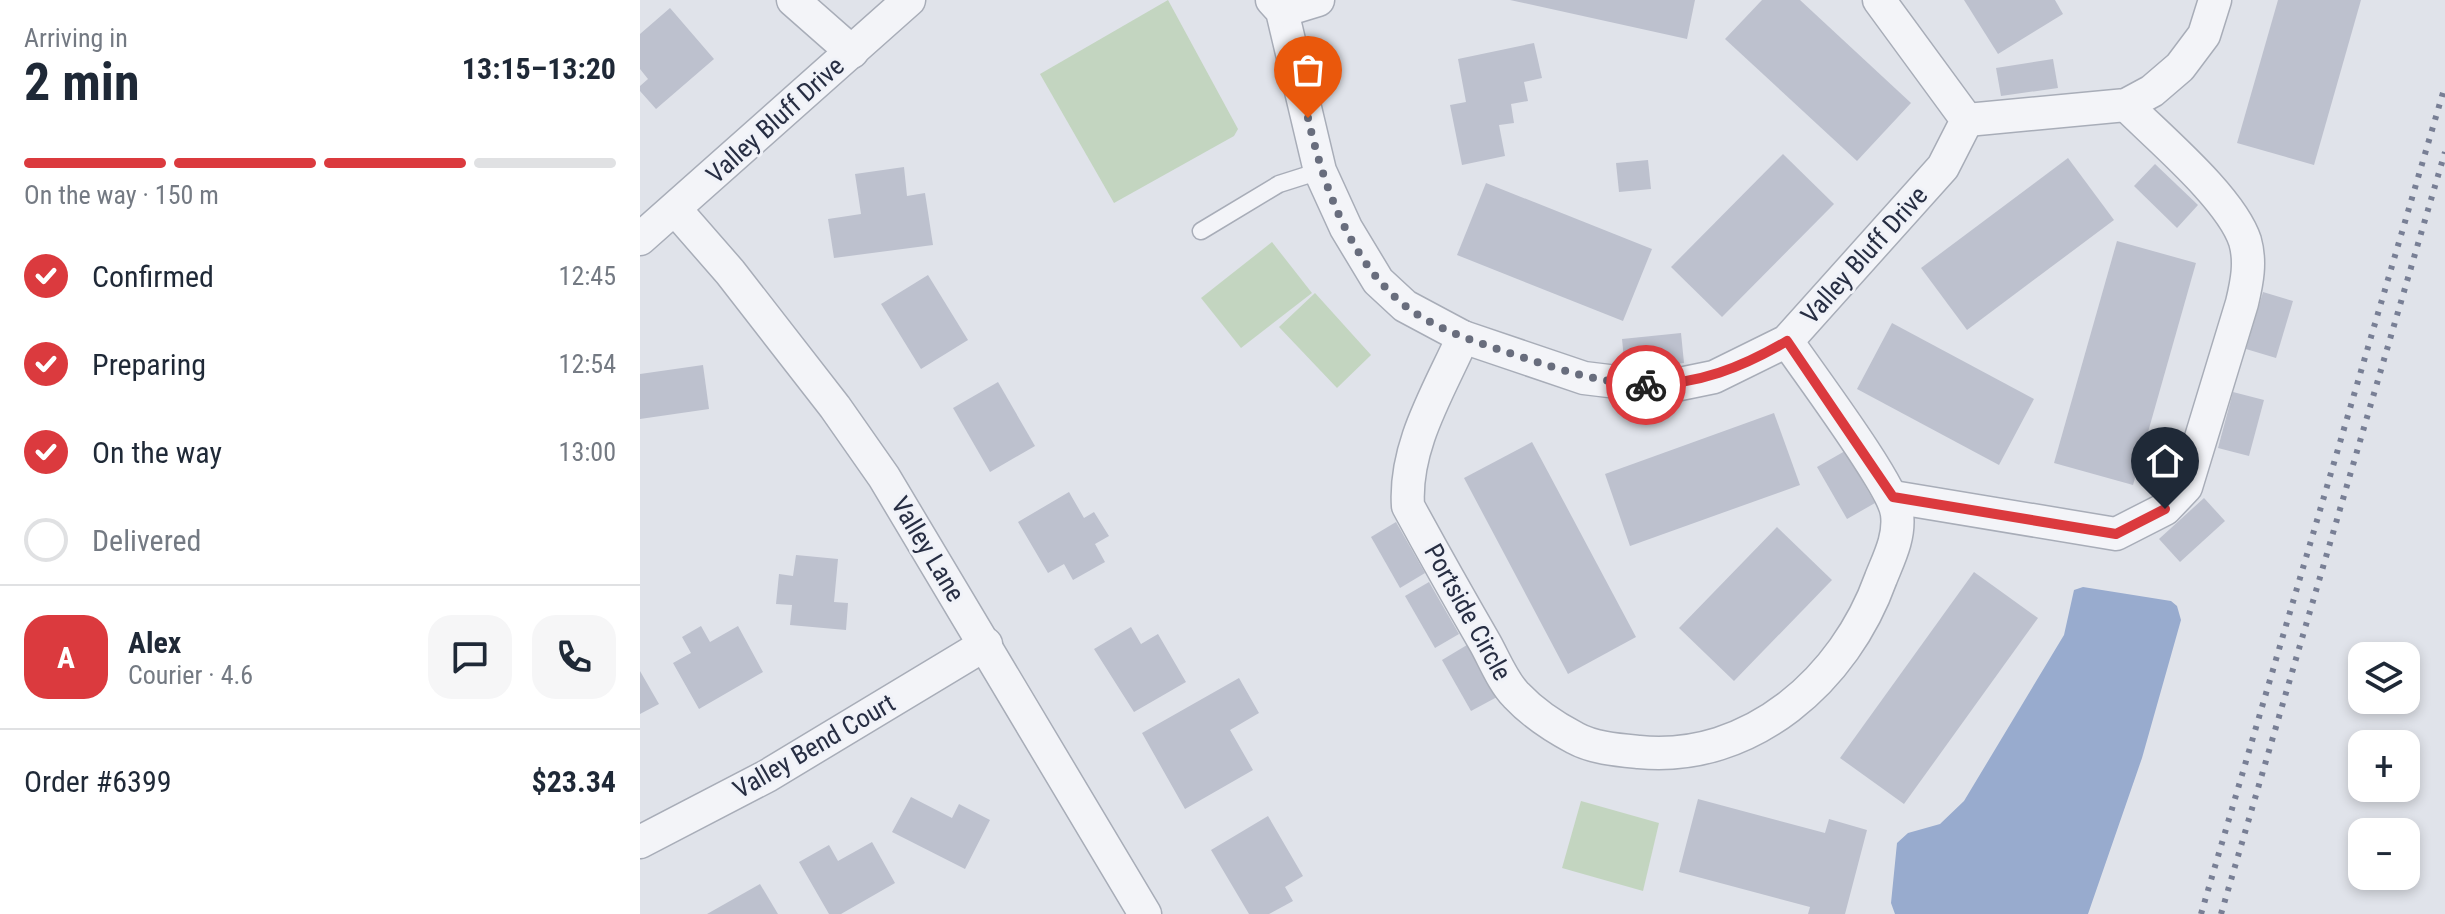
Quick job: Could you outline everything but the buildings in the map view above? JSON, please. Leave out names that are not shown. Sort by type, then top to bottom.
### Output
[{"type":"street","points":[[793,0],[852,52]]},
{"type":"street","name":"Valley Bluff Drive","points":[[640,239],[908,0]]},
{"type":"street","name":"Valley Bluff Drive","points":[[1318,0],[1277,5],[1320,171],[1346,228],[1378,281],[1405,306],[1463,337],[1584,378],[1642,385],[1680,384],[1714,377],[1787,341],[1943,167],[1967,120]]},
{"type":"street","points":[[1879,0],[1967,120],[2126,105],[2152,91],[2180,67],[2204,35],[2215,0]]},
{"type":"street","points":[[1893,497],[2116,534],[2165,509],[2186,487],[2242,303],[2249,273],[2245,242],[2233,214],[2126,105]]},
{"type":"street","name":"Valley Lane","points":[[675,209],[730,272],[835,407],[884,477],[1145,914]]},
{"type":"street","name":"Portside Circle","points":[[1463,337],[1411,453],[1406,478],[1408,506],[1514,694],[1578,740],[1614,750],[1691,752],[1758,731],[1826,672],[1854,634],[1877,591],[1898,532],[1893,497],[1787,341]]},
{"type":"street","name":"Valley Bend Court","points":[[640,842],[767,776],[986,644]]},
{"type":"lane","points":[[1201,231],[1279,184],[1320,171]]},
{"type":"green space","points":[[1168,0],[1238,129],[1234,136],[1114,203],[1040,74]]},
{"type":"green space","points":[[1272,242],[1312,293],[1241,348],[1201,298]]},
{"type":"green space","points":[[1315,293],[1371,355],[1337,388],[1279,327]]},
{"type":"green space","points":[[1581,801],[1659,823],[1643,891],[1562,868]]},
{"type":"water","points":[[2083,587],[2171,601],[2177,606],[2181,620],[2142,758],[2088,914],[1895,914],[1891,903],[1897,843],[1908,833],[1940,824],[1964,801],[2064,635],[2074,590]]},
{"type":"railway","points":[[2201,914],[2445,86]]},
{"type":"railway","points":[[2221,914],[2445,152]]},
{"type":"way so far","points":[[1308,118],[1320,171],[1346,228],[1378,281],[1405,306],[1463,337],[1584,378],[1646,385]]},
{"type":"route","points":[[1646,385],[1680,384],[1714,377],[1752,361],[1787,341],[1893,497],[2116,534],[2142,524],[2165,509]]}]
